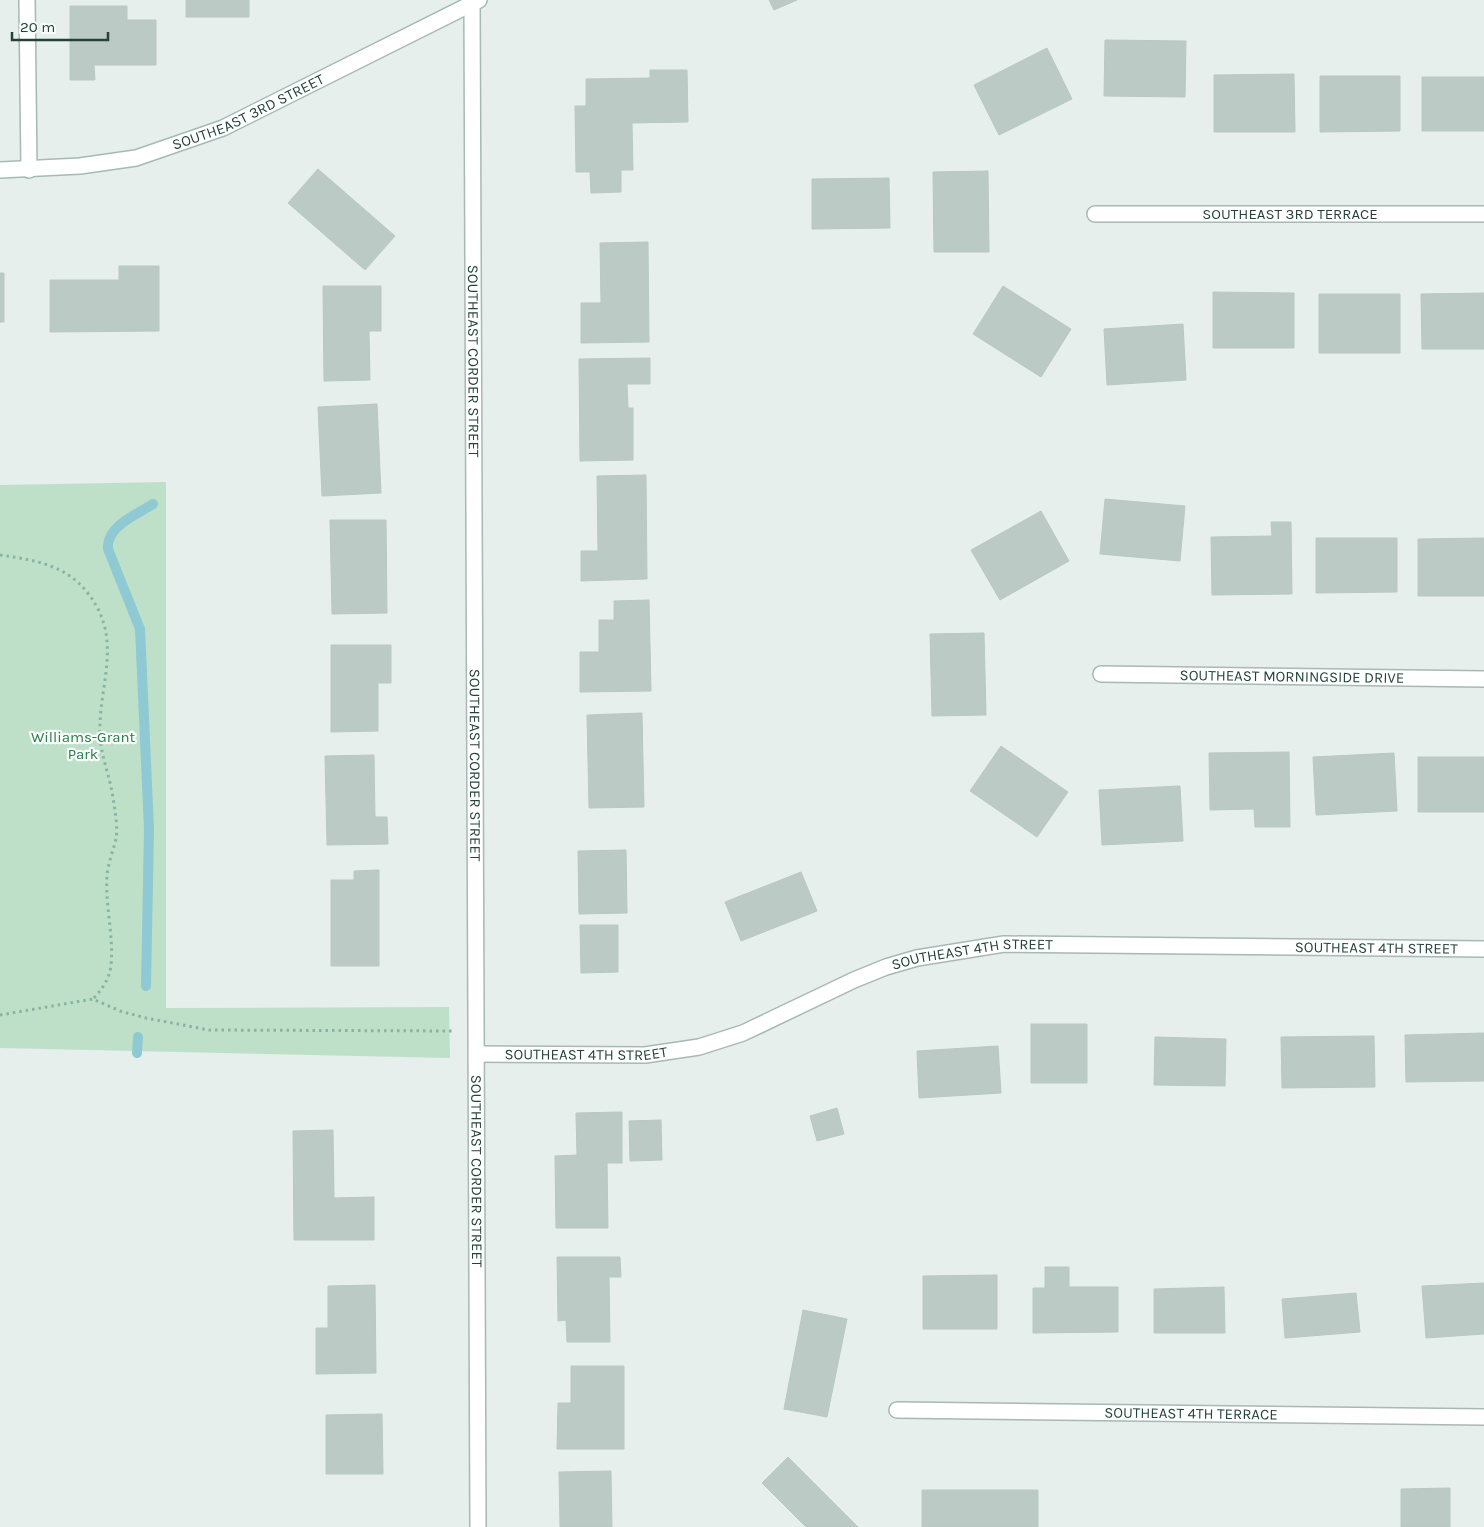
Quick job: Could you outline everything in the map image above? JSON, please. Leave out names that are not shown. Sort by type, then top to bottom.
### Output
[{"type":"street","points":[[27,0],[29,170]]},
{"type":"street","name":"SOUTHEAST 3RD STREET","points":[[0,170],[80,166],[136,158],[222,128],[476,2]]},
{"type":"street","name":"SOUTHEAST CORDER STREET","points":[[476,2],[475,1031],[477,1054],[478,1527]]},
{"type":"street","name":"SOUTHEAST 3RD TERRACE","points":[[1095,214],[1484,214]]},
{"type":"street","name":"SOUTHEAST MORNINGSIDE DRIVE","points":[[1101,674],[1484,679]]},
{"type":"street","name":"SOUTHEAST 4TH STREET","points":[[477,1054],[645,1055],[699,1047],[743,1033],[806,1002],[886,967],[917,958],[1004,944],[1484,949]]},
{"type":"street","name":"SOUTHEAST 4TH TERRACE","points":[[897,1410],[1484,1417]]},
{"type":"path","points":[[0,556],[36,561],[60,568],[80,584],[88,594],[97,607],[108,634],[107,673],[100,717],[100,736],[102,756],[113,797],[116,839],[111,851],[107,876],[110,967],[104,987],[93,999]]},
{"type":"path","points":[[0,1015],[93,999],[128,1013],[209,1030],[475,1031]]},
{"type":"green space","name":"Williams-Grant Park","points":[[166,482],[166,1008],[449,1007],[450,1058],[0,1048],[0,485]]},
{"type":"building","points":[[186,0],[249,0],[249,17],[186,17]]},
{"type":"building","points":[[769,0],[797,0],[774,10]]},
{"type":"building","points":[[70,6],[127,6],[127,20],[156,20],[156,65],[94,65],[95,80],[70,80]]},
{"type":"building","points":[[1105,40],[1186,41],[1185,97],[1104,96]]},
{"type":"building","points":[[1047,48],[1072,99],[999,135],[974,85]]},
{"type":"building","points":[[650,70],[687,70],[688,122],[632,123],[633,170],[621,170],[621,192],[591,193],[590,172],[576,172],[575,106],[586,106],[586,79],[650,78]]},
{"type":"building","points":[[1294,74],[1295,132],[1214,132],[1214,75]]},
{"type":"building","points":[[1320,76],[1400,76],[1400,131],[1320,132]]},
{"type":"building","points":[[1422,77],[1484,77],[1484,131],[1422,131]]},
{"type":"building","points":[[318,169],[395,236],[365,270],[288,203]]},
{"type":"building","points":[[988,171],[989,252],[934,252],[933,172]]},
{"type":"building","points":[[889,178],[890,228],[812,229],[812,179]]},
{"type":"building","points":[[648,242],[649,342],[581,343],[581,303],[601,303],[600,243]]},
{"type":"building","points":[[119,266],[159,266],[159,331],[50,332],[50,280],[119,280]]},
{"type":"building","points":[[0,273],[4,273],[4,322],[0,322]]},
{"type":"building","points":[[323,286],[381,286],[381,331],[369,331],[370,380],[324,381]]},
{"type":"building","points":[[1003,286],[1071,329],[1041,377],[973,334]]},
{"type":"building","points":[[1213,292],[1294,293],[1294,348],[1213,348]]},
{"type":"building","points":[[1484,293],[1484,349],[1422,349],[1421,294]]},
{"type":"building","points":[[1319,294],[1400,294],[1400,353],[1319,353]]},
{"type":"building","points":[[1183,324],[1186,380],[1107,385],[1104,329]]},
{"type":"building","points":[[650,358],[650,384],[627,384],[628,408],[633,408],[633,460],[580,461],[579,359]]},
{"type":"building","points":[[377,404],[381,493],[322,496],[318,407]]},
{"type":"building","points":[[646,475],[647,579],[581,581],[581,551],[598,551],[597,476]]},
{"type":"building","points":[[1105,499],[1185,506],[1180,561],[1100,554]]},
{"type":"building","points":[[1041,511],[1069,561],[1000,600],[971,550]]},
{"type":"building","points":[[330,520],[386,520],[387,613],[332,614]]},
{"type":"building","points":[[1271,522],[1291,522],[1292,594],[1212,595],[1211,537],[1272,536]]},
{"type":"building","points":[[1316,538],[1397,538],[1397,592],[1316,593]]},
{"type":"building","points":[[1484,538],[1484,596],[1418,596],[1418,539]]},
{"type":"building","points":[[649,600],[651,691],[580,692],[580,652],[599,652],[599,620],[614,620],[614,601]]},
{"type":"building","points":[[984,633],[986,715],[932,716],[930,634]]},
{"type":"building","points":[[331,645],[391,645],[391,683],[378,683],[378,731],[331,732]]},
{"type":"building","points":[[642,713],[644,807],[589,808],[587,715]]},
{"type":"building","points":[[1001,746],[1068,792],[1037,837],[970,791]]},
{"type":"building","points":[[1289,752],[1290,827],[1255,827],[1254,809],[1210,810],[1209,753]]},
{"type":"building","points":[[1394,753],[1397,811],[1316,815],[1313,757]]},
{"type":"building","points":[[374,755],[375,817],[387,817],[388,844],[327,845],[325,756]]},
{"type":"building","points":[[1418,757],[1484,757],[1484,812],[1418,812]]},
{"type":"building","points":[[1180,786],[1183,841],[1102,845],[1099,790]]},
{"type":"building","points":[[626,850],[627,913],[579,914],[578,851]]},
{"type":"building","points":[[379,870],[379,966],[331,966],[331,880],[354,880],[354,871]]},
{"type":"building","points":[[801,872],[817,911],[741,941],[725,902]]},
{"type":"building","points":[[580,925],[618,925],[618,972],[581,973]]},
{"type":"building","points":[[1031,1024],[1087,1024],[1087,1083],[1031,1083]]},
{"type":"building","points":[[1484,1033],[1484,1081],[1406,1082],[1405,1035]]},
{"type":"building","points":[[1374,1036],[1375,1087],[1282,1088],[1281,1037]]},
{"type":"building","points":[[1155,1037],[1226,1039],[1225,1086],[1154,1085]]},
{"type":"building","points":[[998,1046],[1001,1093],[919,1098],[917,1051]]},
{"type":"building","points":[[837,1108],[844,1134],[817,1141],[810,1116]]},
{"type":"building","points":[[622,1112],[622,1163],[607,1163],[608,1228],[556,1228],[555,1156],[577,1155],[576,1113]]},
{"type":"building","points":[[661,1120],[662,1160],[630,1161],[629,1121]]},
{"type":"building","points":[[333,1130],[334,1198],[374,1197],[374,1240],[294,1240],[293,1131]]},
{"type":"building","points":[[557,1257],[620,1257],[621,1277],[609,1277],[610,1342],[567,1342],[566,1320],[558,1321]]},
{"type":"building","points":[[1045,1267],[1069,1267],[1069,1287],[1118,1287],[1118,1332],[1033,1333],[1033,1288],[1045,1288]]},
{"type":"building","points":[[997,1275],[997,1329],[923,1329],[923,1276]]},
{"type":"building","points":[[1484,1283],[1484,1334],[1426,1338],[1422,1286]]},
{"type":"building","points":[[375,1285],[376,1373],[316,1374],[316,1328],[328,1328],[328,1286]]},
{"type":"building","points":[[1224,1287],[1225,1333],[1154,1333],[1154,1289]]},
{"type":"building","points":[[1356,1293],[1360,1332],[1285,1338],[1282,1299]]},
{"type":"building","points":[[803,1310],[847,1319],[827,1417],[784,1409]]},
{"type":"building","points":[[571,1366],[624,1366],[624,1449],[557,1449],[558,1403],[571,1403]]},
{"type":"building","points":[[382,1414],[383,1474],[326,1474],[326,1415]]},
{"type":"building","points":[[788,1457],[858,1527],[806,1527],[762,1483]]},
{"type":"building","points":[[611,1471],[612,1527],[560,1527],[559,1472]]},
{"type":"building","points":[[1450,1488],[1450,1527],[1401,1527],[1401,1489]]},
{"type":"building","points":[[922,1490],[1038,1490],[1038,1527],[922,1527]]},
{"type":"waterway","points":[[146,986],[149,829],[140,629],[108,549],[109,541],[117,528],[123,522],[153,504]]},
{"type":"waterway","points":[[137,1053],[138,1037]]}]
